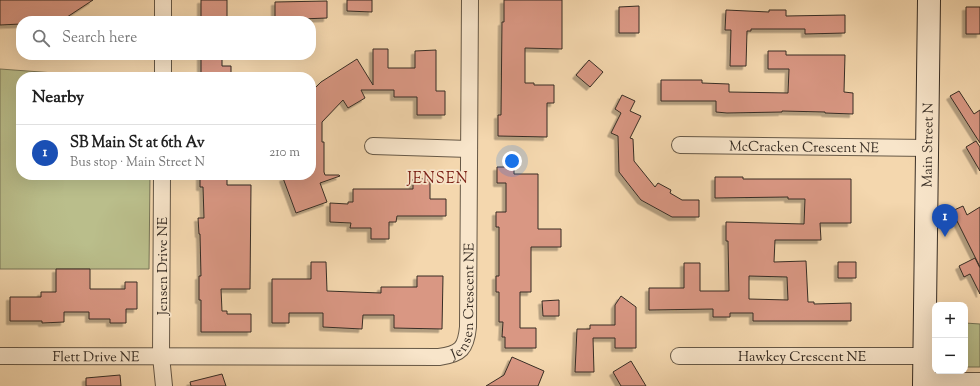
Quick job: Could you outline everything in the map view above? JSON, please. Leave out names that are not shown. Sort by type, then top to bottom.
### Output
[{"type":"main road","name":"Main Street N","points":[[924,384],[929,0]]},
{"type":"street","points":[[163,0],[163,16]]},
{"type":"street","name":"Jensen Crescent NE","points":[[162,356],[439,357],[451,356],[460,350],[467,339],[468,327],[470,0]]},
{"type":"street","points":[[163,60],[163,72]]},
{"type":"street","name":"McCracken Crescent NE","points":[[680,145],[928,148]]},
{"type":"street","points":[[373,146],[469,149]]},
{"type":"street","name":"Jensen Drive NE","points":[[162,180],[162,356]]},
{"type":"street","name":"Flett Drive NE","points":[[0,356],[162,356]]},
{"type":"street","points":[[162,356],[164,386]]},
{"type":"street","name":"Hawkey Crescent NE","points":[[679,356],[924,356]]},
{"type":"street","points":[[924,384],[980,381]]},
{"type":"green space","points":[[0,69],[41,72],[16,72],[16,180],[150,180],[149,269],[0,269]]},
{"type":"green space","points":[[968,323],[980,324],[980,367],[968,367]]},
{"type":"building","points":[[0,0],[93,0],[69,16],[16,16],[16,24],[0,25]]},
{"type":"building","points":[[201,0],[227,0],[227,16],[201,16]]},
{"type":"building","points":[[347,0],[372,0],[372,12],[347,11]]},
{"type":"building","points":[[504,0],[562,0],[562,49],[525,48],[525,83],[534,83],[534,85],[554,85],[554,103],[547,103],[547,137],[498,136],[498,115],[501,115],[502,22],[504,22]]},
{"type":"building","points":[[327,1],[327,18],[316,18],[316,16],[275,16],[275,2]]},
{"type":"building","points":[[639,6],[639,33],[619,33],[619,7]]},
{"type":"building","points":[[966,7],[980,7],[980,34],[966,34]]},
{"type":"building","points":[[726,10],[769,12],[769,10],[786,10],[786,16],[845,15],[845,33],[805,34],[805,29],[751,29],[751,31],[747,31],[746,66],[730,66],[731,30],[725,30]]},
{"type":"building","points":[[373,49],[388,49],[388,68],[415,68],[415,51],[436,50],[436,91],[445,91],[445,115],[417,115],[417,97],[394,97],[394,90],[361,90],[365,98],[348,108],[343,100],[322,122],[325,175],[340,176],[320,183],[327,202],[296,213],[284,180],[316,180],[316,87],[321,82],[357,59],[373,85]]},
{"type":"building","points":[[768,51],[786,51],[786,55],[845,55],[844,92],[853,93],[853,114],[782,111],[727,113],[716,112],[716,101],[661,101],[661,80],[702,80],[702,83],[729,84],[729,92],[788,93],[789,69],[768,69]]},
{"type":"building","points":[[201,60],[222,60],[222,66],[231,66],[231,72],[201,72]]},
{"type":"building","points":[[589,60],[603,72],[590,87],[576,75]]},
{"type":"building","points":[[959,91],[974,114],[980,110],[980,143],[950,96]]},
{"type":"building","points":[[622,95],[635,101],[630,111],[641,116],[630,138],[633,139],[634,161],[655,187],[658,183],[671,190],[670,193],[682,200],[699,200],[699,217],[672,217],[641,200],[619,172],[618,136],[611,133],[621,113],[615,109]]},
{"type":"building","points":[[976,141],[980,147],[980,171],[966,147]]},
{"type":"building","points":[[497,167],[514,167],[514,174],[538,174],[538,229],[561,229],[561,247],[531,247],[531,292],[520,292],[520,328],[536,328],[536,348],[505,348],[505,337],[502,337],[503,322],[499,322],[499,292],[496,292],[496,276],[499,276],[499,227],[496,227],[496,212],[506,212],[506,183],[497,183]]},
{"type":"building","points":[[715,177],[743,177],[743,179],[851,179],[851,223],[820,223],[821,240],[775,240],[774,262],[806,261],[808,302],[814,302],[814,304],[851,303],[851,321],[753,321],[753,313],[730,313],[730,317],[713,317],[713,309],[649,310],[649,288],[684,288],[684,263],[700,263],[700,291],[729,291],[726,222],[804,224],[805,199],[788,199],[788,197],[715,198]],"holes":[[[749,276],[787,277],[788,300],[749,299]]]},
{"type":"building","points":[[413,179],[430,179],[430,199],[446,199],[446,216],[397,216],[396,222],[389,222],[389,239],[371,239],[371,228],[350,228],[351,223],[330,222],[330,203],[348,204],[348,202],[353,202],[353,189],[413,189]]},
{"type":"building","points":[[200,180],[227,180],[227,185],[251,185],[250,289],[221,289],[222,311],[227,311],[227,314],[251,314],[251,332],[201,332],[201,300],[199,300],[199,276],[201,276],[200,234],[198,218],[204,218],[203,187],[200,187]]},
{"type":"building","points":[[963,206],[967,215],[980,207],[980,267],[952,211]]},
{"type":"building","points":[[975,258],[980,268],[980,294],[970,274],[964,277],[959,266]]},
{"type":"building","points":[[311,262],[326,262],[327,291],[381,293],[381,287],[417,287],[417,276],[443,276],[442,329],[394,328],[394,315],[363,315],[362,329],[323,327],[323,313],[289,313],[289,323],[272,323],[272,279],[311,279]]},
{"type":"building","points":[[838,262],[856,262],[856,278],[838,278]]},
{"type":"building","points":[[56,269],[90,269],[90,289],[125,289],[125,282],[137,282],[137,309],[126,309],[126,323],[110,323],[110,319],[89,319],[89,312],[64,312],[64,322],[42,323],[42,321],[10,321],[10,297],[41,297],[41,292],[56,292]]},
{"type":"building","points":[[621,296],[636,307],[636,348],[615,348],[615,338],[593,338],[594,372],[575,372],[577,329],[590,329],[590,325],[615,325],[615,305]]},
{"type":"building","points":[[559,300],[559,316],[543,316],[542,301]]},
{"type":"building","points":[[512,357],[544,371],[538,386],[486,386],[504,375]]},
{"type":"building","points":[[631,361],[646,386],[621,386],[613,372]]},
{"type":"building","points":[[222,374],[226,386],[191,386],[190,382]]},
{"type":"building","points":[[120,375],[121,386],[86,386],[86,378]]},
{"type":"place","name":"SB Main St at 6th Av","points":[[945,237]]},
{"type":"district","name":"JENSEN","points":[[438,178]]}]
